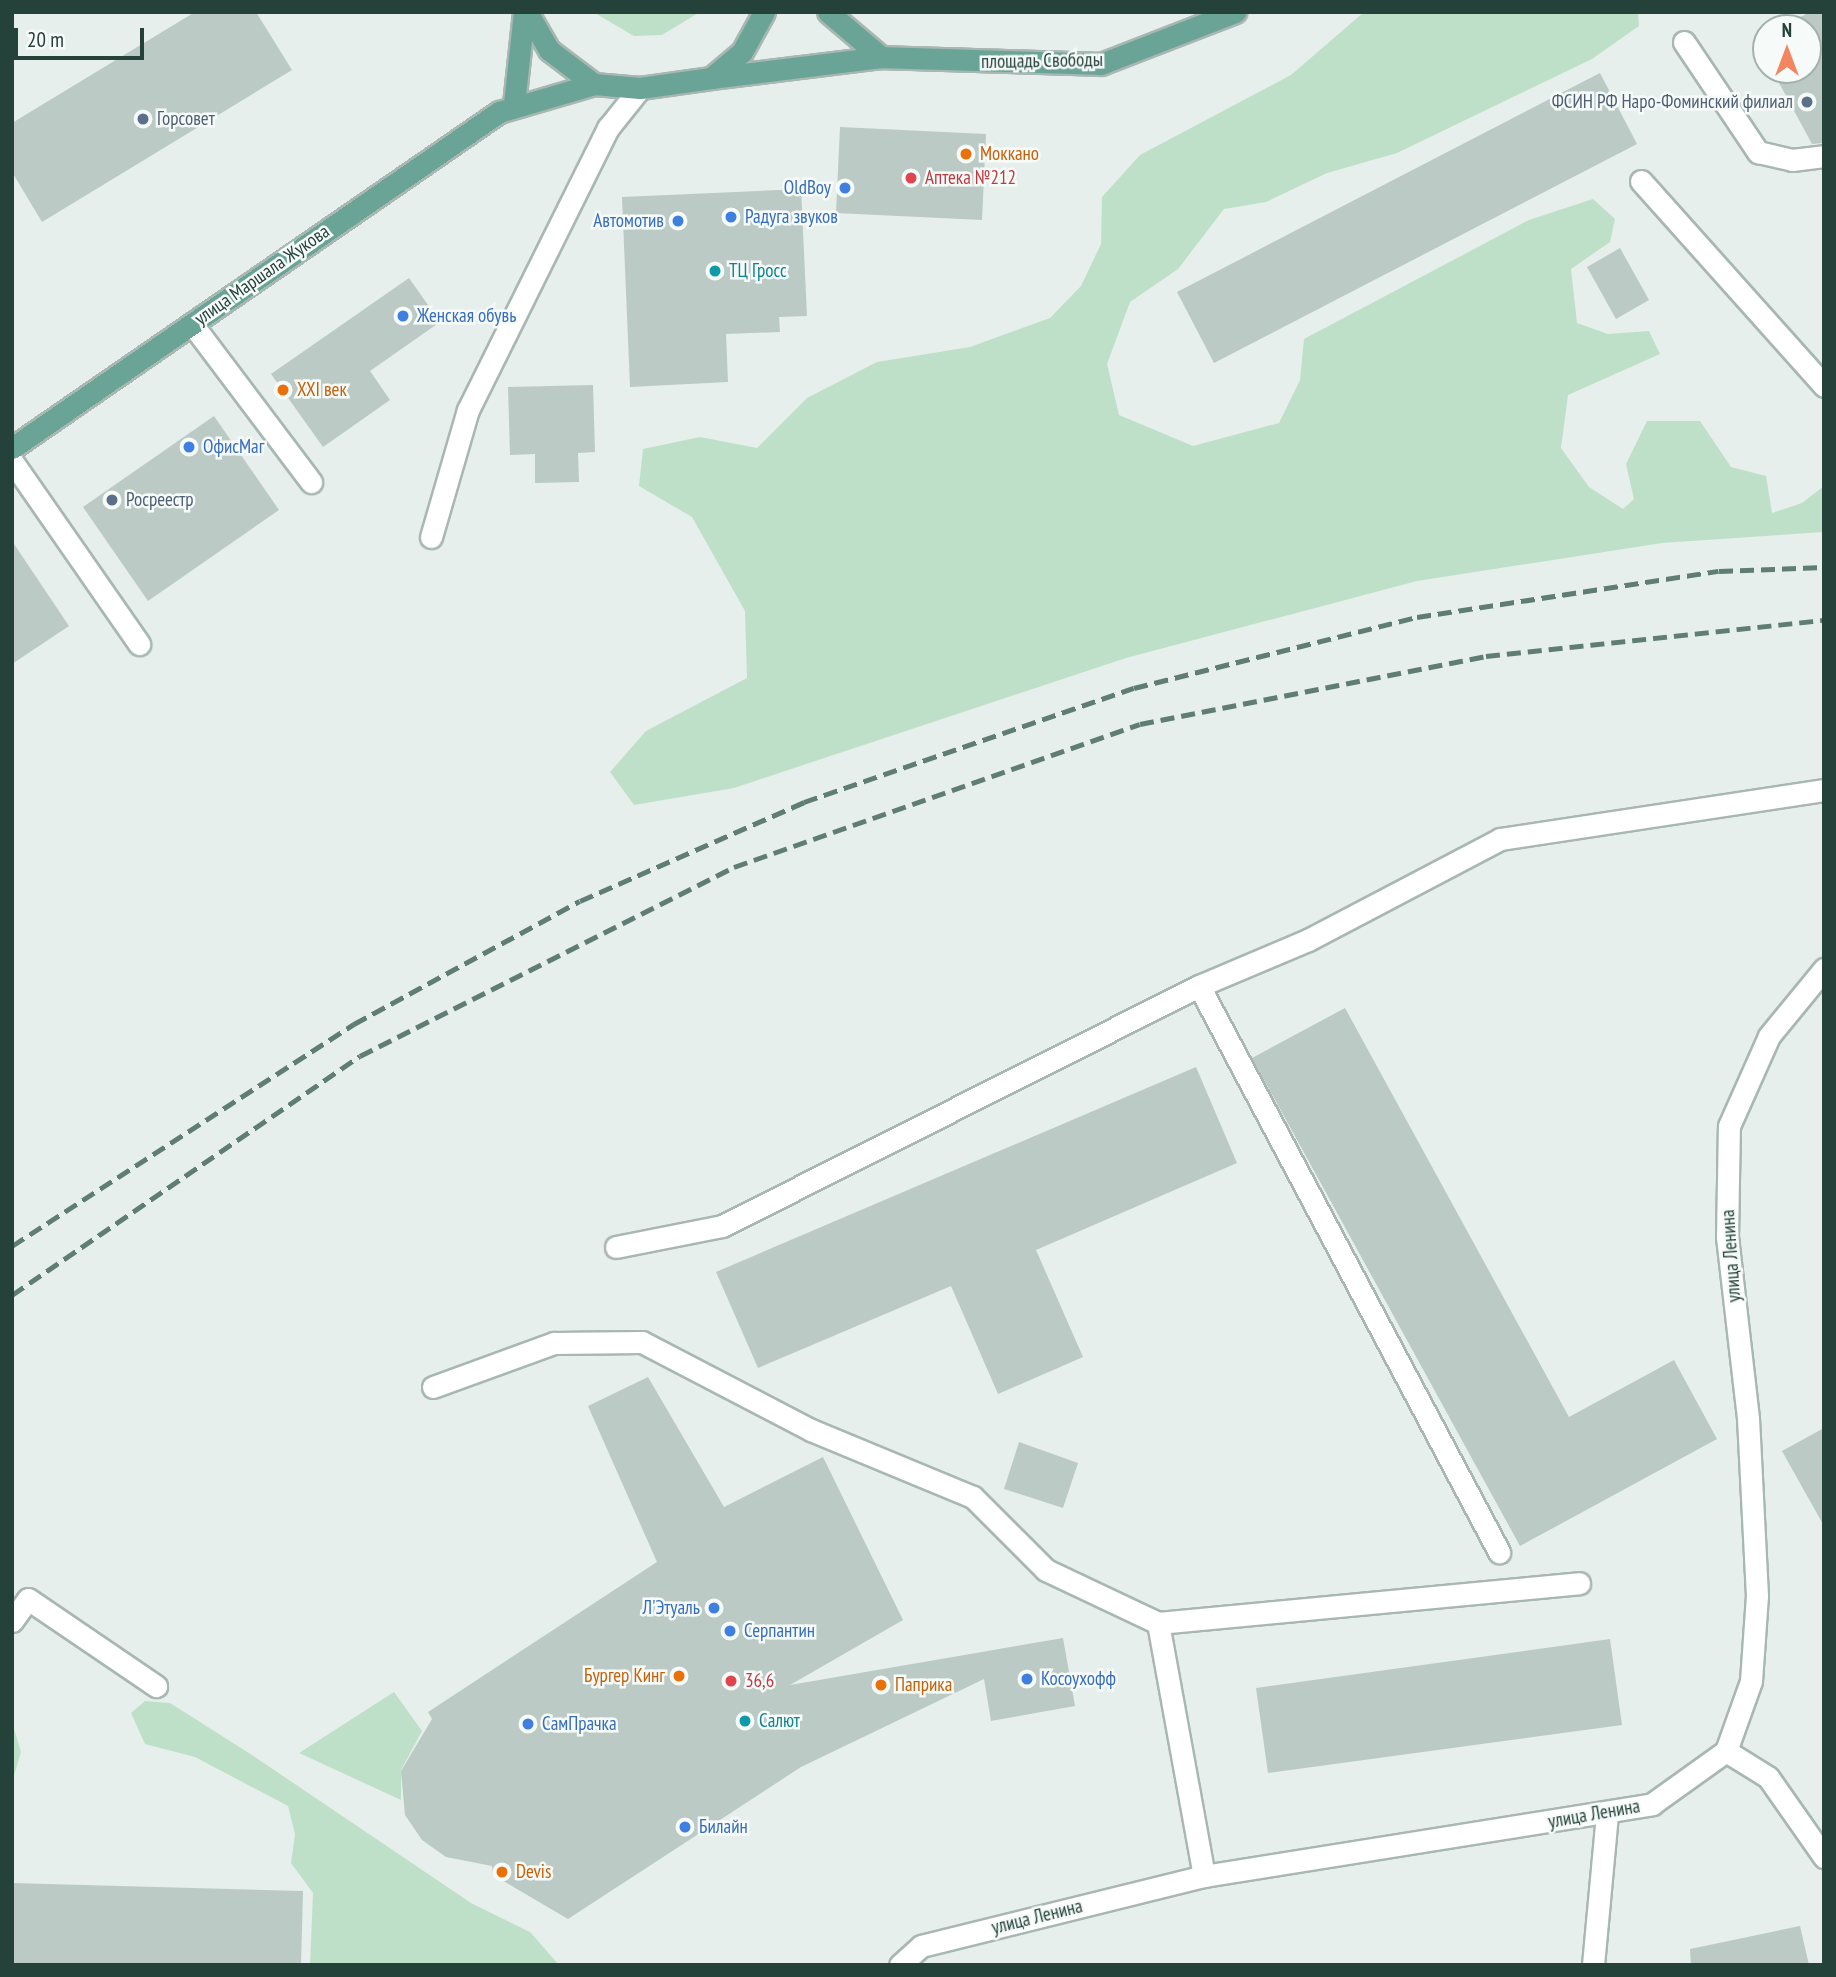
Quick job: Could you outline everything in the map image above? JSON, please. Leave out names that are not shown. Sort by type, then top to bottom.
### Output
[{"type":"main road","points":[[526,12],[549,50],[594,84]]},
{"type":"main road","points":[[514,104],[526,12]]},
{"type":"main road","points":[[711,78],[742,52],[764,12]]},
{"type":"main road","points":[[828,12],[881,57]]},
{"type":"main road","name":"площадь Свободы","points":[[594,84],[640,88],[881,57],[1101,64],[1236,12]]},
{"type":"main road","name":"улица Маршала Жукова","points":[[12,449],[514,104],[594,84]]},
{"type":"street","points":[[1684,42],[1758,152],[1791,160],[1824,156]]},
{"type":"street","points":[[431,537],[468,410],[608,128],[640,88]]},
{"type":"street","points":[[1640,181],[1824,386]]},
{"type":"street","points":[[192,324],[311,482]]},
{"type":"street","points":[[12,461],[139,645]]},
{"type":"street","points":[[616,1247],[722,1226],[1199,986],[1308,940],[1500,839],[1824,790]]},
{"type":"street","name":"улица Ленина","points":[[900,1965],[922,1946],[1205,1876],[1652,1804],[1726,1751],[1751,1681],[1757,1596],[1748,1418],[1727,1237],[1729,1126],[1769,1037],[1822,976]]},
{"type":"street","points":[[1199,986],[1499,1552]]},
{"type":"street","points":[[433,1387],[554,1343],[642,1342],[811,1430],[973,1497],[1046,1570],[1158,1623],[1579,1583]]},
{"type":"street","points":[[12,1621],[28,1599],[156,1686]]},
{"type":"street","points":[[1158,1623],[1205,1876]]},
{"type":"street","points":[[1726,1751],[1768,1777],[1824,1857]]},
{"type":"street","points":[[1593,1965],[1607,1813]]},
{"type":"green space","points":[[593,12],[700,12],[662,35],[634,36]]},
{"type":"green space","points":[[885,12],[1030,12],[1002,14]]},
{"type":"green space","points":[[1364,12],[1638,12],[1639,26],[1592,59],[1397,153],[1327,173],[1266,202],[1224,209],[1178,269],[1130,302],[1107,364],[1119,415],[1193,446],[1279,423],[1300,380],[1304,339],[1529,220],[1593,199],[1615,219],[1610,242],[1571,269],[1577,323],[1608,334],[1649,331],[1660,354],[1568,395],[1561,448],[1589,487],[1623,509],[1634,499],[1626,464],[1647,421],[1700,421],[1731,467],[1766,476],[1772,513],[1802,503],[1824,486],[1824,532],[1662,543],[1417,581],[1126,658],[734,788],[634,805],[610,772],[646,731],[747,678],[745,611],[692,517],[639,486],[643,449],[700,437],[757,448],[807,398],[877,362],[970,347],[1050,318],[1081,286],[1101,244],[1102,197],[1140,155],[1291,75]]},
{"type":"green space","points":[[394,1692],[422,1731],[401,1770],[401,1800],[299,1753]]},
{"type":"green space","points":[[145,1701],[170,1703],[471,1903],[530,1932],[559,1965],[310,1965],[313,1893],[291,1863],[295,1834],[288,1806],[195,1757],[145,1744],[131,1713]]},
{"type":"green space","points":[[12,1722],[21,1752],[12,1782]]},
{"type":"building","name":"Горсовет","points":[[195,12],[256,12],[292,70],[42,222],[12,172],[12,123]]},
{"type":"building","points":[[1824,12],[1824,143],[1812,144],[1780,84],[1822,84],[1822,14],[1806,14]]},
{"type":"building","points":[[1600,73],[1637,144],[1214,363],[1177,292]]},
{"type":"building","name":"Аптека №212","points":[[840,127],[986,134],[982,220],[836,213]]},
{"type":"building","name":"ТЦ Гросс","points":[[801,189],[807,316],[779,317],[780,332],[726,334],[728,382],[630,387],[622,197]]},
{"type":"building","points":[[1620,248],[1649,300],[1616,319],[1587,267]]},
{"type":"building","points":[[409,278],[440,322],[370,371],[390,400],[323,447],[271,374]]},
{"type":"building","points":[[593,385],[595,452],[578,453],[579,482],[535,483],[535,454],[510,455],[508,387]]},
{"type":"building","points":[[214,416],[279,510],[148,601],[83,507]]},
{"type":"building","points":[[12,541],[69,626],[12,664]]},
{"type":"building","points":[[1345,1008],[1569,1417],[1674,1360],[1717,1439],[1520,1546],[1252,1058]]},
{"type":"building","points":[[1196,1067],[1237,1163],[1036,1250],[1083,1357],[998,1394],[951,1286],[758,1368],[716,1272]]},
{"type":"building","name":"Серпантин","points":[[648,1377],[724,1507],[823,1457],[903,1620],[790,1685],[1063,1638],[1075,1706],[991,1721],[984,1679],[801,1767],[568,1919],[493,1875],[492,1866],[446,1857],[422,1840],[405,1815],[401,1771],[432,1719],[428,1712],[657,1562],[588,1406]]},
{"type":"building","points":[[1824,1428],[1824,1526],[1782,1451]]},
{"type":"building","points":[[1019,1442],[1078,1463],[1063,1508],[1004,1489]]},
{"type":"building","points":[[1610,1639],[1622,1725],[1268,1773],[1256,1688]]},
{"type":"building","points":[[12,1883],[303,1891],[301,1965],[12,1963]]},
{"type":"building","points":[[1800,1926],[1809,1965],[1691,1965],[1690,1949]]},
{"type":"railway","points":[[12,1246],[354,1024],[580,901],[804,802],[1134,688],[1417,617],[1719,571],[1824,567]]},
{"type":"railway","points":[[12,1295],[360,1056],[734,867],[1140,724],[1486,656],[1824,620]]},
{"type":"place","name":"ФСИН РФ Наро-Фоминский филиал","points":[[1807,102]]},
{"type":"place","name":"Горсовет","points":[[143,119]]},
{"type":"place","name":"Моккано","points":[[966,154]]},
{"type":"place","name":"Аптека №212","points":[[911,178]]},
{"type":"place","name":"OldBoy","points":[[845,188]]},
{"type":"place","name":"Радуга звуков","points":[[731,217]]},
{"type":"place","name":"Автомотив","points":[[678,221]]},
{"type":"place","name":"ТЦ Гросс","points":[[715,271]]},
{"type":"place","name":"Женская обувь","points":[[403,316]]},
{"type":"place","name":"XXI век","points":[[283,390]]},
{"type":"place","name":"ОфисМаг","points":[[189,447]]},
{"type":"place","name":"Росреестр","points":[[112,500]]},
{"type":"place","name":"Л'Этуаль","points":[[714,1608]]},
{"type":"place","name":"Серпантин","points":[[730,1631]]},
{"type":"place","name":"Бургер Кинг","points":[[679,1676]]},
{"type":"place","name":"Косоухофф","points":[[1027,1679]]},
{"type":"place","name":"36,6","points":[[731,1681]]},
{"type":"place","name":"Паприка","points":[[881,1685]]},
{"type":"place","name":"Салют","points":[[745,1721]]},
{"type":"place","name":"СамПрачка","points":[[528,1724]]},
{"type":"place","name":"Билайн","points":[[685,1827]]},
{"type":"place","name":"Devis","points":[[502,1872]]}]
